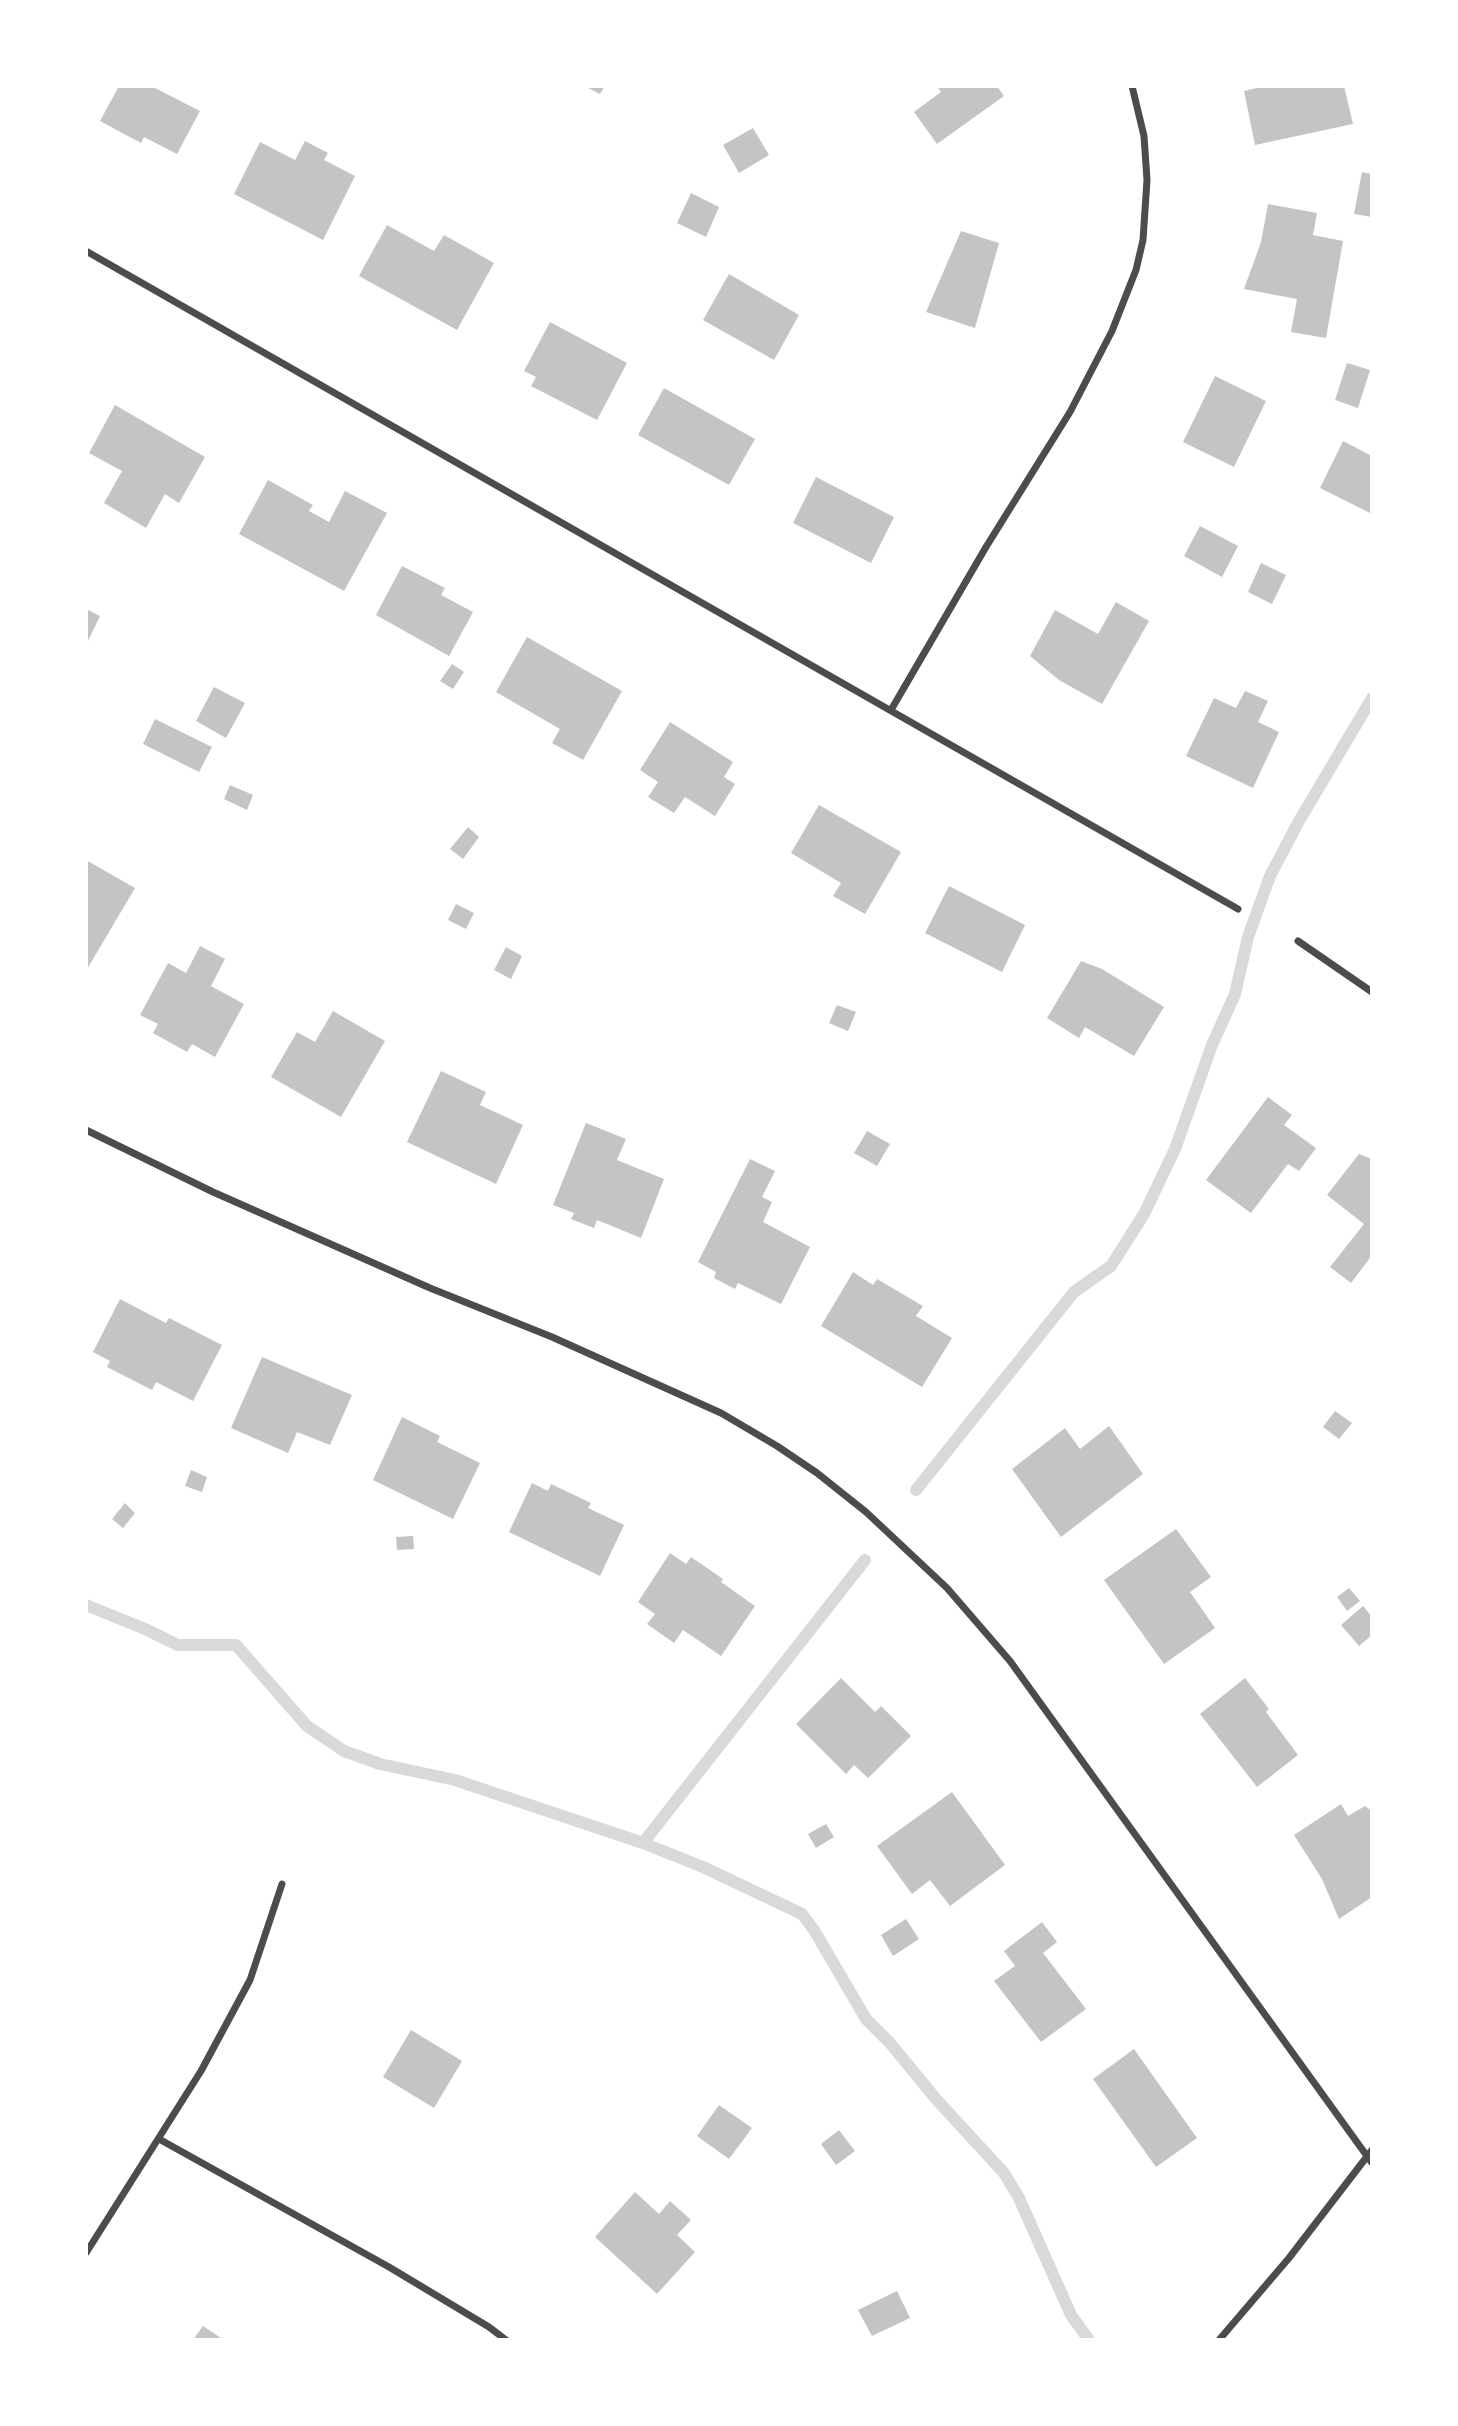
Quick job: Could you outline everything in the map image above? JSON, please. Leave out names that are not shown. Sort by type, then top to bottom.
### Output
[{"type":"street","points":[[891,710],[986,547],[1070,412],[1117,318],[1136,270],[1143,240],[1147,180],[1144,136],[1132,86]]},
{"type":"street","points":[[86,251],[1238,908]]},
{"type":"street","points":[[1298,941],[1372,992]]},
{"type":"street","points":[[86,1130],[225,1197],[430,1288],[552,1337],[721,1413],[777,1446],[856,1504],[947,1588],[1010,1661],[1371,2156],[1290,2258],[1219,2340]]},
{"type":"street","points":[[86,2253],[201,2071],[250,1980],[282,1884]]},
{"type":"street","points":[[159,2139],[389,2267],[506,2340]]},
{"type":"building","points":[[119,86],[151,86],[200,111],[177,154],[144,137],[141,143],[100,121]]},
{"type":"building","points":[[584,86],[605,86],[600,94]]},
{"type":"building","points":[[937,86],[997,86],[1004,96],[937,144],[914,112],[941,92]]},
{"type":"building","points":[[1257,86],[1344,86],[1353,124],[1255,145],[1244,91]]},
{"type":"building","points":[[753,128],[769,155],[739,173],[723,145]]},
{"type":"building","points":[[305,141],[328,153],[324,160],[355,176],[323,240],[234,194],[260,142],[295,160]]},
{"type":"building","points":[[1362,172],[1372,174],[1372,217],[1354,214]]},
{"type":"building","points":[[691,193],[719,207],[706,237],[677,223]]},
{"type":"building","points":[[1268,204],[1317,213],[1313,235],[1343,241],[1326,338],[1291,332],[1297,299],[1244,289],[1261,242]]},
{"type":"building","points":[[387,225],[434,251],[444,235],[494,263],[457,330],[359,276]]},
{"type":"building","points":[[961,231],[999,243],[975,328],[926,312]]},
{"type":"building","points":[[729,274],[799,315],[774,360],[703,320]]},
{"type":"building","points":[[550,322],[627,363],[597,420],[531,386],[536,377],[524,371]]},
{"type":"building","points":[[1347,363],[1370,370],[1358,408],[1335,400]]},
{"type":"building","points":[[1215,376],[1266,401],[1234,467],[1183,442]]},
{"type":"building","points":[[664,388],[755,439],[729,485],[638,435]]},
{"type":"building","points":[[115,405],[205,457],[179,503],[165,494],[146,528],[104,503],[122,471],[89,453]]},
{"type":"building","points":[[1343,441],[1372,456],[1372,514],[1320,488]]},
{"type":"building","points":[[816,477],[894,517],[871,563],[793,523]]},
{"type":"building","points":[[268,480],[313,505],[309,511],[329,522],[345,491],[387,513],[344,591],[239,534]]},
{"type":"building","points":[[1200,526],[1238,546],[1222,577],[1184,556]]},
{"type":"building","points":[[1261,563],[1286,575],[1272,604],[1248,592]]},
{"type":"building","points":[[402,566],[445,588],[441,595],[473,612],[449,656],[376,615]]},
{"type":"building","points":[[1116,602],[1149,621],[1102,704],[1059,680],[1030,656],[1055,610],[1098,634]]},
{"type":"building","points":[[86,609],[100,616],[86,645]]},
{"type":"building","points":[[527,637],[622,691],[583,760],[552,743],[560,729],[496,692]]},
{"type":"building","points":[[452,664],[464,672],[453,689],[440,681]]},
{"type":"building","points":[[214,687],[245,703],[226,738],[196,721]]},
{"type":"building","points":[[1245,691],[1268,701],[1258,722],[1279,732],[1253,788],[1186,756],[1214,698],[1236,708]]},
{"type":"building","points":[[155,719],[212,747],[199,772],[143,744]]},
{"type":"building","points":[[670,722],[733,762],[724,777],[735,784],[715,816],[685,797],[674,813],[648,797],[658,782],[640,770]]},
{"type":"building","points":[[230,785],[253,795],[247,810],[224,799]]},
{"type":"building","points":[[819,805],[901,852],[865,914],[833,896],[841,883],[791,853]]},
{"type":"building","points":[[468,827],[479,837],[463,859],[450,849]]},
{"type":"building","points":[[86,860],[135,888],[86,971]]},
{"type":"building","points":[[949,886],[1025,925],[1002,972],[925,933]]},
{"type":"building","points":[[456,904],[474,913],[466,929],[448,920]]},
{"type":"building","points":[[200,946],[225,959],[211,986],[244,1004],[215,1057],[192,1044],[187,1052],[153,1033],[158,1024],[140,1015],[168,963],[186,973]]},
{"type":"building","points":[[506,947],[522,956],[511,979],[494,970]]},
{"type":"building","points":[[1081,961],[1102,969],[1164,1007],[1134,1056],[1085,1027],[1079,1038],[1047,1018]]},
{"type":"building","points":[[837,1005],[856,1012],[848,1031],[829,1023]]},
{"type":"building","points":[[333,1011],[385,1041],[341,1117],[271,1077],[297,1032],[315,1042]]},
{"type":"building","points":[[441,1071],[486,1092],[480,1105],[523,1125],[496,1184],[407,1142]]},
{"type":"building","points":[[1268,1097],[1292,1115],[1284,1125],[1316,1148],[1299,1171],[1288,1164],[1251,1213],[1206,1180]]},
{"type":"building","points":[[586,1123],[626,1139],[617,1160],[664,1179],[641,1238],[597,1220],[594,1228],[571,1219],[574,1213],[553,1205]]},
{"type":"building","points":[[867,1131],[890,1144],[877,1166],[854,1153]]},
{"type":"building","points":[[1359,1154],[1372,1159],[1372,1259],[1370,1258],[1351,1283],[1330,1267],[1364,1224],[1327,1195]]},
{"type":"building","points":[[750,1159],[775,1171],[762,1197],[772,1202],[763,1222],[810,1247],[781,1304],[738,1283],[735,1289],[714,1278],[716,1272],[698,1262]]},
{"type":"building","points":[[853,1272],[873,1285],[877,1279],[923,1306],[916,1316],[952,1338],[922,1387],[821,1326]]},
{"type":"building","points":[[120,1299],[166,1323],[169,1318],[222,1345],[193,1401],[156,1382],[152,1390],[107,1367],[110,1361],[93,1352]]},
{"type":"building","points":[[262,1357],[352,1395],[330,1445],[297,1432],[288,1453],[231,1428]]},
{"type":"building","points":[[1335,1411],[1352,1423],[1339,1439],[1323,1427]]},
{"type":"building","points":[[402,1417],[440,1436],[437,1442],[480,1463],[453,1519],[373,1480]]},
{"type":"building","points":[[1109,1426],[1143,1474],[1061,1537],[1012,1469],[1065,1428],[1080,1449]]},
{"type":"building","points":[[191,1470],[207,1477],[202,1492],[185,1486]]},
{"type":"building","points":[[532,1483],[548,1491],[551,1484],[591,1503],[588,1508],[624,1525],[600,1576],[509,1532]]},
{"type":"building","points":[[125,1503],[135,1513],[123,1528],[112,1519]]},
{"type":"building","points":[[1176,1529],[1211,1577],[1190,1592],[1215,1628],[1164,1664],[1104,1580]]},
{"type":"building","points":[[413,1536],[414,1549],[397,1550],[396,1537]]},
{"type":"building","points":[[670,1553],[686,1564],[691,1557],[755,1606],[721,1656],[683,1630],[674,1643],[647,1624],[655,1614],[638,1602]]},
{"type":"building","points":[[1349,1588],[1360,1601],[1347,1611],[1337,1597]]},
{"type":"building","points":[[1363,1606],[1372,1617],[1372,1635],[1359,1646],[1341,1625]]},
{"type":"building","points":[[841,1678],[875,1712],[881,1706],[911,1736],[868,1778],[854,1765],[846,1774],[796,1724]]},
{"type":"building","points":[[1245,1678],[1269,1709],[1266,1712],[1298,1755],[1257,1787],[1200,1714]]},
{"type":"building","points":[[952,1792],[1005,1865],[950,1906],[930,1880],[912,1894],[877,1846]]},
{"type":"building","points":[[1341,1804],[1348,1816],[1365,1806],[1372,1811],[1372,1897],[1339,1919],[1322,1879],[1294,1835]]},
{"type":"building","points":[[826,1824],[834,1837],[816,1848],[808,1834]]},
{"type":"building","points":[[906,1919],[919,1939],[893,1956],[881,1935]]},
{"type":"building","points":[[1042,1922],[1057,1942],[1043,1953],[1086,2009],[1041,2042],[994,1981],[1015,1966],[1004,1951]]},
{"type":"building","points":[[411,2030],[462,2061],[434,2108],[383,2077]]},
{"type":"building","points":[[1134,2049],[1197,2138],[1156,2167],[1093,2079]]},
{"type":"building","points":[[719,2105],[752,2128],[729,2159],[697,2136]]},
{"type":"building","points":[[839,2130],[855,2151],[836,2165],[821,2144]]},
{"type":"building","points":[[635,2192],[659,2214],[670,2201],[691,2220],[677,2235],[695,2252],[657,2294],[595,2237]]},
{"type":"building","points":[[897,2291],[910,2318],[872,2336],[858,2310]]},
{"type":"building","points":[[203,2326],[224,2340],[193,2340]]},
{"type":"waterway","points":[[916,1490],[1074,1292],[1111,1266],[1144,1214],[1175,1149],[1212,1045],[1235,994],[1248,937],[1270,876],[1299,821],[1372,698]]},
{"type":"waterway","points":[[643,1843],[865,1560]]},
{"type":"waterway","points":[[86,1605],[178,1645],[236,1645],[307,1726],[344,1751],[380,1764],[455,1780],[643,1843],[703,1867],[802,1914],[866,2019],[1004,2173],[1019,2198],[1071,2315],[1089,2340]]}]
